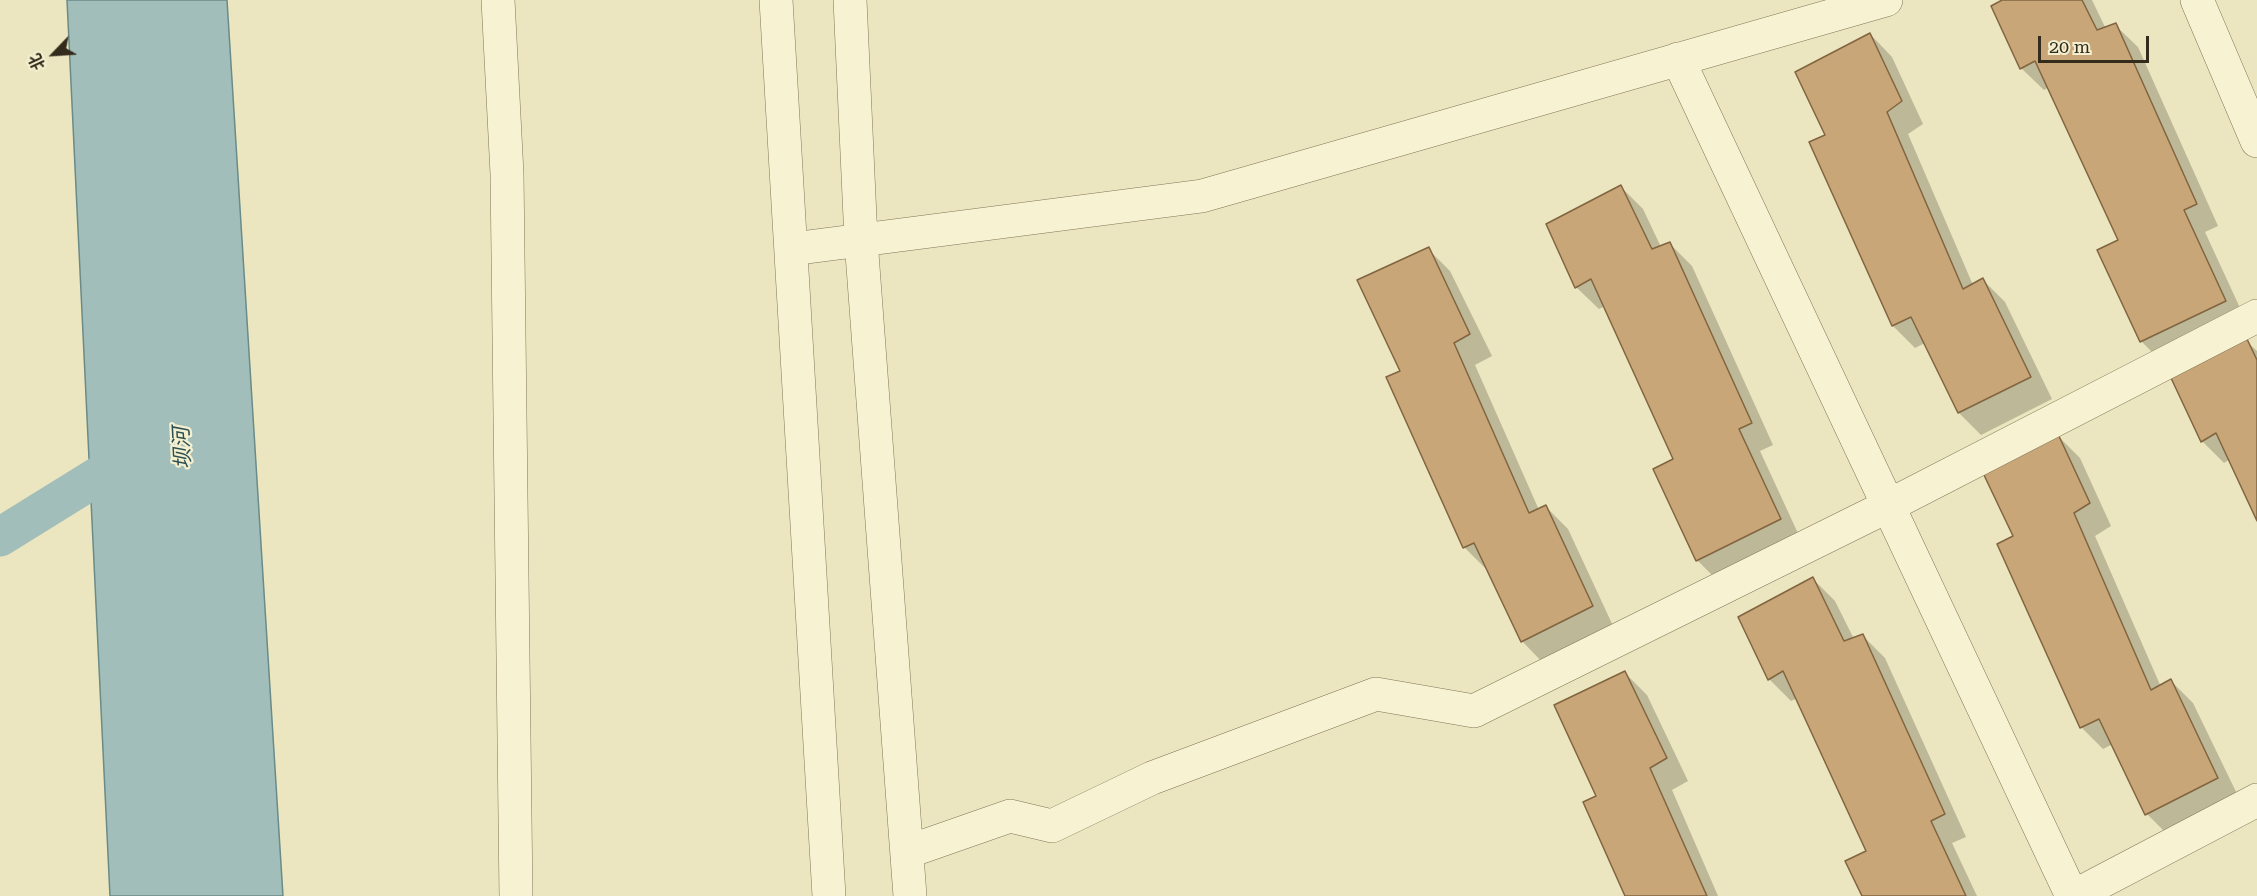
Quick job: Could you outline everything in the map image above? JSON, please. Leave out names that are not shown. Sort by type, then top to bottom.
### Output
[{"type":"street","points":[[498,0],[507,174],[516,896]]},
{"type":"street","points":[[776,0],[829,896]]},
{"type":"street","points":[[850,0],[861,240],[910,896]]},
{"type":"street","points":[[792,249],[1202,196],[1886,0]]},
{"type":"street","points":[[2197,0],[2257,141]]},
{"type":"street","points":[[1678,59],[2073,896],[2257,800]]},
{"type":"street","points":[[907,852],[1010,816],[1052,826],[1152,778],[1376,694],[1474,711],[1888,506],[2257,316]]},
{"type":"water","name":"坝河","points":[[67,0],[227,0],[283,896],[110,896]]},
{"type":"building","points":[[2002,0],[2082,0],[2097,30],[2116,23],[2197,204],[2184,210],[2226,301],[2140,342],[2097,250],[2118,240],[2035,61],[2020,69],[1991,6]]},
{"type":"building","points":[[1870,33],[1902,101],[1887,112],[1963,289],[1983,278],[2031,377],[1958,413],[1911,317],[1892,326],[1809,142],[1825,135],[1795,72]]},
{"type":"building","points":[[1621,185],[1652,249],[1670,242],[1752,423],[1739,429],[1781,519],[1696,561],[1653,469],[1673,459],[1591,279],[1575,288],[1546,224]]},
{"type":"building","points":[[1429,247],[1470,334],[1454,343],[1529,513],[1546,505],[1593,606],[1521,642],[1474,543],[1463,548],[1386,377],[1400,371],[1357,280]]},
{"type":"building","points":[[2247,339],[2257,360],[2257,521],[2216,433],[2201,442],[2171,378]]},
{"type":"building","points":[[2058,434],[2090,503],[2074,513],[2151,690],[2171,679],[2218,778],[2145,815],[2099,719],[2080,728],[1997,544],[2013,536],[1983,473]]},
{"type":"building","points":[[1813,577],[1844,641],[1863,634],[1945,814],[1931,821],[1966,896],[1862,896],[1845,861],[1866,851],[1783,671],[1768,680],[1738,617]]},
{"type":"building","points":[[1625,671],[1667,758],[1650,768],[1707,896],[1625,896],[1583,802],[1596,796],[1554,705]]},
{"type":"waterway","points":[[0,537],[137,452]]}]
